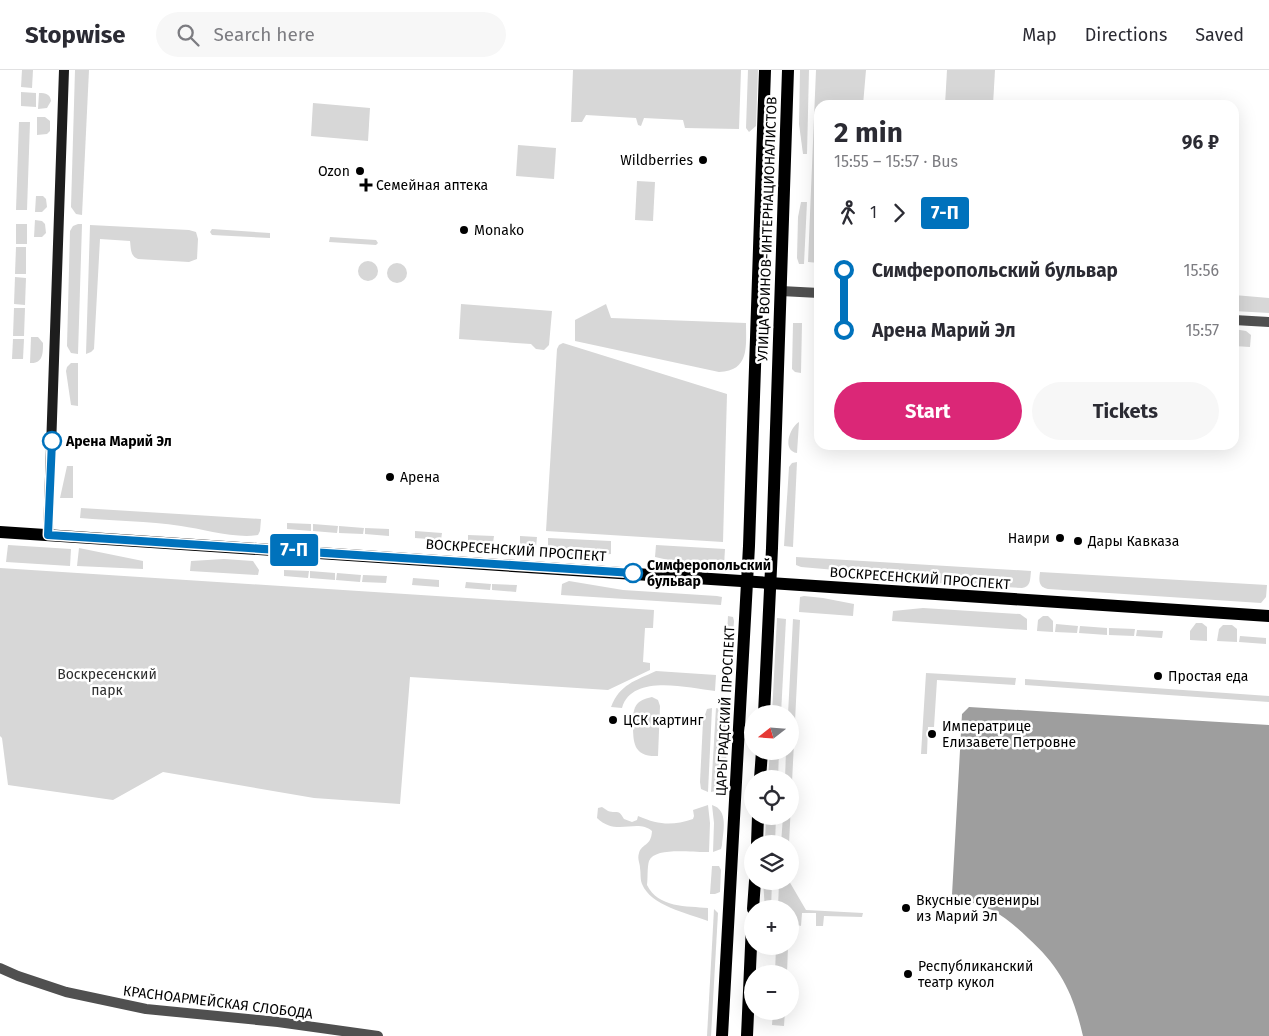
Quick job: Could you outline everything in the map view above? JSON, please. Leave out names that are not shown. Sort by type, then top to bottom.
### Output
[{"type":"main road","points":[[48,535],[64,70]]},
{"type":"main road","name":"УЛИЦА ВОИНОВ-ИНТЕРНАЦИОНАЛИСТОВ","points":[[756,388],[765,70]]},
{"type":"main road","name":"УЛИЦА ВОИНОВ-ИНТЕРНАЦИОНАЛИСТОВ","points":[[770,582],[788,70]]},
{"type":"main road","name":"ЦАРЬГРАДСКИЙ ПРОСПЕКТ","points":[[722,1036],[748,581],[756,388]]},
{"type":"main road","name":"ВОСКРЕСЕНСКИЙ ПРОСПЕКТ","points":[[0,532],[1269,616]]},
{"type":"main road","points":[[764,705],[770,582]]},
{"type":"main road","points":[[747,1036],[751,955]]},
{"type":"street","points":[[781,291],[814,293]]},
{"type":"street","points":[[1239,320],[1269,322]]},
{"type":"street","name":"КРАСНОАРМЕЙСКАЯ СЛОБОДА","points":[[0,968],[66,992],[146,1009],[278,1022],[378,1036]]},
{"type":"green space","points":[[22,70],[33,70],[32,88],[21,87]]},
{"type":"green space","points":[[75,70],[89,70],[82,215],[76,214],[71,207]]},
{"type":"green space","points":[[573,70],[741,70],[739,129],[685,128],[683,120],[644,118],[641,126],[638,125],[636,118],[586,115],[582,122],[571,122]]},
{"type":"green space","points":[[748,70],[758,70],[756,126],[749,132],[746,128]]},
{"type":"green space","points":[[800,70],[809,70],[807,154],[803,154],[799,124]]},
{"type":"green space","points":[[816,70],[866,70],[863,100],[815,100]]},
{"type":"green space","points":[[947,70],[995,70],[993,100],[945,100]]},
{"type":"green space","points":[[21,92],[36,93],[36,107],[21,106]]},
{"type":"green space","points":[[39,93],[49,95],[51,101],[47,108],[38,109]]},
{"type":"green space","points":[[313,103],[370,108],[368,141],[311,136]]},
{"type":"green space","points":[[37,117],[45,117],[50,121],[50,131],[47,134],[37,135]]},
{"type":"green space","points":[[814,118],[814,263],[808,262]]},
{"type":"green space","points":[[19,122],[30,122],[27,210],[16,210]]},
{"type":"green space","points":[[518,145],[556,148],[554,179],[516,176]]},
{"type":"green space","points":[[637,181],[655,182],[653,221],[635,220]]},
{"type":"green space","points":[[36,196],[43,196],[46,199],[47,207],[42,212],[35,212]]},
{"type":"green space","points":[[801,202],[807,202],[804,264],[799,264],[797,258],[798,217]]},
{"type":"green space","points":[[35,220],[42,221],[45,224],[46,233],[42,237],[34,237]]},
{"type":"green space","points":[[16,224],[27,224],[27,244],[16,244]]},
{"type":"green space","points":[[82,224],[78,354],[71,353],[67,346],[70,231],[73,226]]},
{"type":"green space","points":[[90,225],[189,230],[196,232],[198,239],[197,259],[189,262],[138,259],[132,254],[130,241],[100,239],[94,349],[86,354]]},
{"type":"green space","points":[[212,229],[270,233],[270,238],[212,235],[210,232]]},
{"type":"green space","points":[[330,237],[376,240],[378,243],[376,245],[329,242]]},
{"type":"green space","points":[[16,247],[26,247],[26,274],[15,274]]},
{"type":"green space","points":[[364,261],[372,261],[378,267],[378,275],[372,281],[364,281],[358,275],[358,267]]},
{"type":"green space","points":[[393,263],[401,263],[407,269],[407,277],[401,283],[393,283],[387,277],[387,269]]},
{"type":"green space","points":[[15,277],[26,278],[25,305],[14,304]]},
{"type":"green space","points":[[1239,295],[1269,298],[1269,313],[1239,311]]},
{"type":"green space","points":[[461,304],[552,311],[549,345],[544,350],[536,349],[531,344],[459,339]]},
{"type":"green space","points":[[606,304],[611,318],[746,323],[746,348],[744,356],[736,367],[729,371],[719,372],[575,341],[575,320]]},
{"type":"green space","points":[[14,308],[25,308],[24,336],[13,336]]},
{"type":"green space","points":[[793,323],[802,323],[801,373],[795,372],[792,369]]},
{"type":"green space","points":[[1239,330],[1246,331],[1251,335],[1250,347],[1239,346]]},
{"type":"green space","points":[[31,337],[38,337],[43,343],[40,360],[34,363],[30,363]]},
{"type":"green space","points":[[13,339],[24,339],[23,359],[12,359]]},
{"type":"green space","points":[[563,343],[727,394],[723,542],[546,531],[557,349]]},
{"type":"green space","points":[[71,363],[78,363],[78,406],[71,405],[66,371]]},
{"type":"green space","points":[[799,422],[797,453],[792,451],[788,444],[792,429]]},
{"type":"green space","points":[[797,462],[793,547],[784,546],[789,467],[792,463]]},
{"type":"green space","points":[[67,466],[73,466],[73,498],[60,498]]},
{"type":"green space","points":[[81,508],[261,519],[260,531],[258,535],[240,536],[169,524],[80,518]]},
{"type":"green space","points":[[287,523],[311,524],[311,531],[287,529]]},
{"type":"green space","points":[[313,524],[338,526],[337,533],[313,531]]},
{"type":"green space","points":[[339,526],[364,528],[363,534],[339,533]]},
{"type":"green space","points":[[365,528],[389,529],[389,536],[365,534]]},
{"type":"green space","points":[[415,531],[442,533],[441,540],[415,538]]},
{"type":"green space","points":[[468,535],[494,536],[493,543],[468,541]]},
{"type":"green space","points":[[520,536],[537,537],[536,547],[533,552],[525,553],[520,550]]},
{"type":"green space","points":[[548,538],[611,541],[611,554],[578,557],[560,555],[548,550]]},
{"type":"green space","points":[[8,545],[71,549],[70,566],[6,562]]},
{"type":"green space","points":[[656,545],[725,549],[724,566],[686,564],[655,557]]},
{"type":"green space","points":[[79,548],[143,561],[143,569],[77,566]]},
{"type":"green space","points":[[796,557],[1031,571],[1029,584],[1022,588],[938,583],[893,575],[801,567],[796,565]]},
{"type":"green space","points":[[224,559],[253,561],[259,570],[258,575],[190,571],[191,561]]},
{"type":"green space","name":"Воскресенский парк","points":[[0,568],[654,610],[653,628],[645,628],[643,662],[650,663],[650,670],[608,690],[410,677],[400,804],[314,798],[163,772],[113,800],[8,785],[2,738],[0,736]]},
{"type":"green space","points":[[284,570],[309,571],[308,578],[284,576]]},
{"type":"green space","points":[[310,571],[335,573],[335,580],[310,578]]},
{"type":"green space","points":[[1040,572],[1267,585],[1266,597],[1261,603],[1048,589],[1041,585],[1039,580]]},
{"type":"green space","points":[[337,573],[361,575],[360,582],[336,580]]},
{"type":"green space","points":[[363,575],[387,576],[386,583],[362,582]]},
{"type":"green space","points":[[413,578],[439,580],[439,587],[412,585]]},
{"type":"green space","points":[[569,581],[623,590],[717,596],[722,597],[721,605],[561,595],[562,584]]},
{"type":"green space","points":[[466,582],[491,584],[490,590],[465,588]]},
{"type":"green space","points":[[492,584],[517,585],[516,592],[492,590]]},
{"type":"green space","points":[[804,596],[854,604],[853,616],[799,612],[800,597]]},
{"type":"green space","points":[[923,608],[1020,614],[1027,619],[1027,630],[892,621],[893,611]]},
{"type":"green space","points":[[728,616],[733,617],[734,621],[732,649],[726,653]]},
{"type":"green space","points":[[1043,616],[1048,616],[1053,621],[1053,632],[1037,631],[1038,620]]},
{"type":"green space","points":[[777,618],[786,619],[781,705],[772,705]]},
{"type":"green space","points":[[793,619],[800,620],[796,705],[788,705]]},
{"type":"green space","points":[[1196,623],[1202,623],[1207,627],[1207,641],[1190,640],[1190,631]]},
{"type":"green space","points":[[1056,624],[1078,626],[1077,633],[1055,632]]},
{"type":"green space","points":[[1223,625],[1232,625],[1237,629],[1237,642],[1217,641],[1219,629]]},
{"type":"green space","points":[[1080,626],[1107,628],[1107,635],[1079,633]]},
{"type":"green space","points":[[1109,628],[1135,629],[1134,636],[1109,635]]},
{"type":"green space","points":[[1137,630],[1163,631],[1162,638],[1136,636]]},
{"type":"green space","points":[[1240,636],[1266,638],[1266,644],[1239,642]]},
{"type":"green space","points":[[656,671],[716,675],[715,691],[676,686],[649,686],[637,690],[628,697],[622,708],[611,707],[619,693],[629,684]]},
{"type":"green space","points":[[926,673],[1016,678],[1015,685],[937,680],[934,727],[928,727],[927,754],[921,754]]},
{"type":"green space","points":[[1025,679],[1269,696],[1269,702],[1025,685]]},
{"type":"green space","points":[[652,697],[658,700],[660,706],[658,756],[650,756],[639,751],[633,736],[635,707],[641,701]]},
{"type":"green space","points":[[712,708],[708,792],[701,789],[700,782],[703,721],[707,709]]},
{"type":"green space","points":[[716,708],[724,710],[728,720],[725,783],[720,790],[711,792]]},
{"type":"green space","points":[[769,760],[779,760],[778,770],[769,770]]},
{"type":"green space","points":[[786,760],[793,760],[793,770],[785,770]]},
{"type":"green space","points":[[708,805],[710,823],[709,852],[676,851],[659,853],[653,856],[648,864],[647,885],[652,893],[666,902],[682,906],[708,908],[708,921],[671,908],[653,898],[647,892],[641,882],[638,855],[640,850],[650,840],[652,831],[640,826],[612,826],[597,818],[598,808],[602,807],[608,811],[619,812],[624,819],[632,822],[637,820],[638,816],[659,823],[672,824],[693,819],[693,810]]},
{"type":"green space","points":[[712,805],[721,812],[724,822],[721,849],[713,852],[714,823]]},
{"type":"green space","points":[[766,825],[776,825],[775,835],[765,835]]},
{"type":"green space","points":[[782,825],[790,825],[789,835],[782,835]]},
{"type":"green space","points":[[712,866],[719,866],[721,870],[720,892],[715,894],[710,894]]},
{"type":"green space","points":[[764,890],[772,890],[771,900],[764,900]]},
{"type":"green space","points":[[779,890],[794,890],[806,910],[863,913],[862,917],[824,916],[823,926],[816,926],[816,913],[802,913],[801,926],[799,925],[799,900],[778,900]]},
{"type":"green space","points":[[714,909],[718,913],[711,1036],[707,1036]]},
{"type":"green space","points":[[776,955],[788,955],[787,965],[775,965]]},
{"type":"green space","points":[[772,1020],[784,1020],[784,1026],[772,1025]]},
{"type":"shaded area","points":[[969,707],[1269,725],[1269,1036],[1083,1036],[1075,1007],[1064,982],[1039,949],[1016,927],[997,913],[952,895],[962,714]]},
{"type":"bus line","name":"7-П","points":[[52,441],[48,535],[633,573]]},
{"type":"place","name":"Wildberries","points":[[703,160]]},
{"type":"place","name":"Ozon","points":[[360,171]]},
{"type":"place","name":"Семейная аптека","points":[[366,185]]},
{"type":"place","name":"Monako","points":[[464,230]]},
{"type":"place","name":"Арена Марий Эл","points":[[52,441]]},
{"type":"place","name":"Арена","points":[[390,477]]},
{"type":"place","name":"Наири","points":[[1060,538]]},
{"type":"place","name":"Дары Кавказа","points":[[1078,541]]},
{"type":"place","name":"Симферопольский бульвар","points":[[633,573]]},
{"type":"place","name":"Простая еда","points":[[1158,676]]},
{"type":"place","name":"ЦСК картинг","points":[[613,720]]},
{"type":"place","name":"Императрице Елизавете Петровне","points":[[932,734]]},
{"type":"place","name":"Вкусные сувениры из Марий Эл","points":[[906,908]]},
{"type":"place","name":"Республиканский театр кукол","points":[[908,974]]}]
